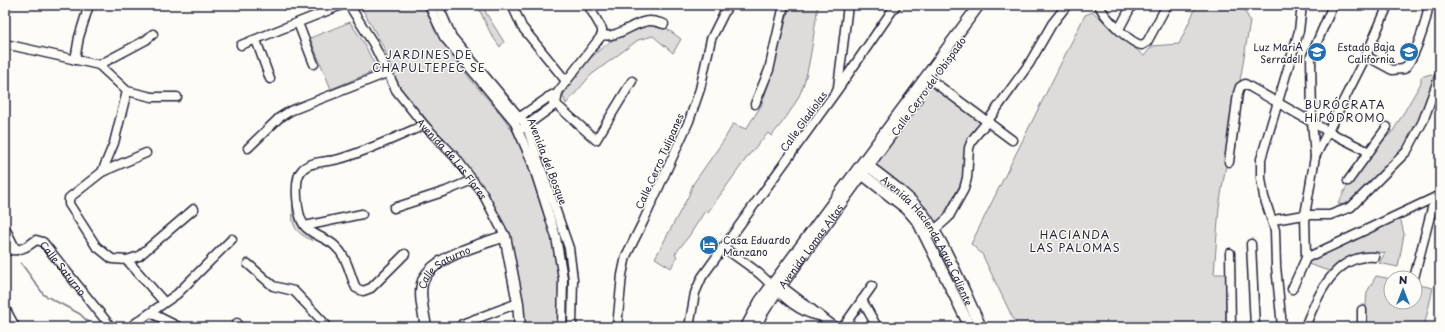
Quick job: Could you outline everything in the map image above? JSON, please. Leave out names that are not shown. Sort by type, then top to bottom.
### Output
[{"type":"main road","name":"Calle Cerro del Obispado","points":[[862,168],[979,5]]},
{"type":"main road","name":"Calle Cerro del Obispado","points":[[862,168],[931,80],[987,5]]},
{"type":"main road","name":"Avenida Hacienda Agua Caliente","points":[[862,168],[907,209],[930,234],[981,327]]},
{"type":"main road","name":"Avenida Lomas Altas","points":[[746,327],[754,309],[862,168]]},
{"type":"main road","name":"Avenida Hacienda Agua Caliente","points":[[930,234],[970,327]]},
{"type":"main road","name":"Avenida de Las Flores","points":[[505,236],[518,303],[520,327]]},
{"type":"main road","name":"Calle Saturno","points":[[426,327],[421,292],[422,284],[427,274],[448,257],[505,236]]},
{"type":"main road","name":"Avenida Lomas Altas","points":[[756,327],[773,284]]},
{"type":"main road","points":[[5,310],[14,327]]},
{"type":"street","points":[[75,60],[79,37],[89,5]]},
{"type":"street","points":[[241,46],[342,5]]},
{"type":"street","name":"Avenida de Las Flores","points":[[349,5],[374,43],[396,90],[424,125],[454,157],[483,194],[505,236]]},
{"type":"street","name":"Avenida del Bosque","points":[[430,5],[444,37],[517,119],[526,125],[569,248],[573,279],[572,327]]},
{"type":"street","name":"Avenida del Bosque","points":[[438,5],[452,37],[517,119],[519,130],[532,162],[556,237],[563,278],[562,327]]},
{"type":"street","points":[[512,5],[522,27],[566,81]]},
{"type":"street","points":[[519,130],[556,104],[558,92],[586,53],[600,39],[602,29],[588,5]]},
{"type":"street","name":"Calle Cerro Tulipanes","points":[[617,327],[622,274],[626,256],[689,121],[700,88],[711,39],[728,5]]},
{"type":"street","points":[[755,104],[769,70],[784,5]]},
{"type":"street","points":[[838,90],[848,5]]},
{"type":"street","name":"Calle Gladiolas","points":[[689,327],[698,284],[723,247],[838,90],[896,5]]},
{"type":"street","points":[[930,234],[948,218],[959,199],[967,178],[969,148],[972,140],[1029,64],[1057,17],[1067,5]]},
{"type":"street","points":[[1100,5],[1104,15],[1136,44],[1142,45],[1147,42],[1167,5]]},
{"type":"street","points":[[1119,29],[1132,5]]},
{"type":"street","points":[[1282,327],[1276,266],[1275,230],[1264,197],[1261,160],[1268,130],[1299,31],[1302,5]]},
{"type":"street","points":[[1292,289],[1306,258],[1305,215],[1315,157],[1312,121],[1312,50],[1333,5]]},
{"type":"street","points":[[1315,157],[1329,132],[1366,56],[1388,5]]},
{"type":"street","points":[[1366,56],[1392,70],[1404,69],[1413,53],[1425,20],[1428,5]]},
{"type":"street","points":[[602,35],[611,35],[644,21],[653,20],[664,24]]},
{"type":"street","points":[[298,23],[314,64]]},
{"type":"street","points":[[99,65],[146,40],[153,34]]},
{"type":"street","points":[[256,40],[270,79]]},
{"type":"street","points":[[5,44],[99,65],[127,91],[152,97],[177,97]]},
{"type":"street","points":[[248,148],[279,118],[290,110],[387,73]]},
{"type":"street","points":[[1272,220],[1305,215],[1330,215],[1350,207],[1407,151],[1423,121],[1440,75]]},
{"type":"street","points":[[931,80],[1012,140]]},
{"type":"street","points":[[548,97],[596,140],[632,81]]},
{"type":"street","points":[[1230,162],[1238,93],[1242,85],[1250,86],[1329,132],[1368,152]]},
{"type":"street","points":[[102,172],[114,143],[124,110],[127,91]]},
{"type":"street","points":[[517,119],[548,97],[558,92]]},
{"type":"street","points":[[405,254],[371,288],[362,291],[356,288],[352,279],[349,265],[335,246],[312,232],[305,226],[300,218],[297,194],[298,176],[302,169],[308,165],[342,158],[424,125]]},
{"type":"street","points":[[1348,181],[1387,127]]},
{"type":"street","points":[[146,153],[102,172],[72,194],[70,204],[87,234],[106,256],[112,259],[127,260],[139,256],[194,209]]},
{"type":"street","points":[[394,208],[446,191],[472,180]]},
{"type":"street","points":[[1306,258],[1440,196]]},
{"type":"street","points":[[1416,270],[1432,208],[1440,196]]},
{"type":"street","points":[[305,226],[362,214]]},
{"type":"street","points":[[5,228],[16,250],[10,251],[5,249]]},
{"type":"street","name":"Calle Saturno","points":[[16,250],[25,248],[36,240],[43,242],[111,327]]},
{"type":"street","points":[[130,327],[184,288],[232,240]]},
{"type":"street","points":[[1251,244],[1255,327]]},
{"type":"street","points":[[723,247],[802,305],[835,327]]},
{"type":"street","points":[[1230,252],[1231,327]]},
{"type":"street","points":[[1305,327],[1323,288],[1335,271],[1340,267],[1363,257],[1375,257]]},
{"type":"street","points":[[127,260],[164,302]]},
{"type":"street","points":[[248,264],[273,286],[294,291],[328,327]]},
{"type":"street","points":[[843,327],[872,286]]},
{"type":"street","points":[[862,300],[877,327]]},
{"type":"street","points":[[462,324],[518,303]]},
{"type":"street","points":[[1362,310],[1362,327]]},
{"type":"street","points":[[151,313],[179,327]]},
{"type":"shaded area","points":[[360,5],[426,5],[434,29],[471,80],[504,118],[521,144],[554,246],[558,270],[561,309],[558,327],[525,327],[509,235],[492,202],[478,181],[402,90],[392,75],[384,48]]},
{"type":"shaded area","points":[[477,5],[484,5],[486,13],[504,42],[500,47],[491,34]]},
{"type":"shaded area","points":[[790,5],[818,5],[809,64],[799,96],[779,127],[771,136],[768,133],[748,156],[708,212],[705,211],[675,254],[677,256],[671,268],[655,258],[689,195],[693,184],[724,140],[733,124],[746,129],[761,106],[771,77]]},
{"type":"shaded area","points":[[1197,5],[1242,5],[1250,21],[1219,207],[1214,274],[1226,274],[1226,327],[1017,327],[982,254],[971,244],[1085,15],[1093,12],[1144,56],[1152,46],[1179,44]]},
{"type":"shaded area","points":[[350,22],[364,43],[377,70],[331,89],[310,38]]},
{"type":"shaded area","points":[[641,23],[666,28],[681,39],[673,53],[653,36],[638,40],[591,75],[566,104],[563,96],[578,72],[587,62],[617,37]]},
{"type":"shaded area","points":[[1431,74],[1435,76],[1407,151],[1353,202],[1347,205],[1338,204],[1347,186],[1371,153],[1393,131],[1421,83],[1421,77]]},
{"type":"shaded area","points":[[931,83],[983,123],[967,142],[962,181],[942,218],[936,224],[871,165]]},
{"type":"shaded area","points":[[293,197],[296,222],[313,241],[299,233],[294,224]]},
{"type":"shaded area","points":[[1400,217],[1404,234],[1398,267],[1379,263],[1385,253],[1378,252],[1358,258],[1332,272],[1308,264],[1309,261]]},
{"type":"shaded area","points":[[1376,276],[1383,277],[1383,310],[1423,310],[1423,286],[1433,288],[1424,327],[1364,327],[1367,292]]},
{"type":"waterway","points":[[21,263],[44,295],[80,314],[93,327]]},
{"type":"place","name":"Luz MariA Serradell","points":[[1317,52]]},
{"type":"place","name":"Estado Baja California","points":[[1409,52]]},
{"type":"place","name":"Casa Eduardo Manzano","points":[[709,245]]},
{"type":"district","name":"JARDINES DE CHAPULTEPEC SE","points":[[429,60]]},
{"type":"district","name":"BURÓCRATA HIPÓDROMO","points":[[1345,110]]},
{"type":"district","name":"HACIANDA LAS PALOMAS","points":[[1075,240]]}]
